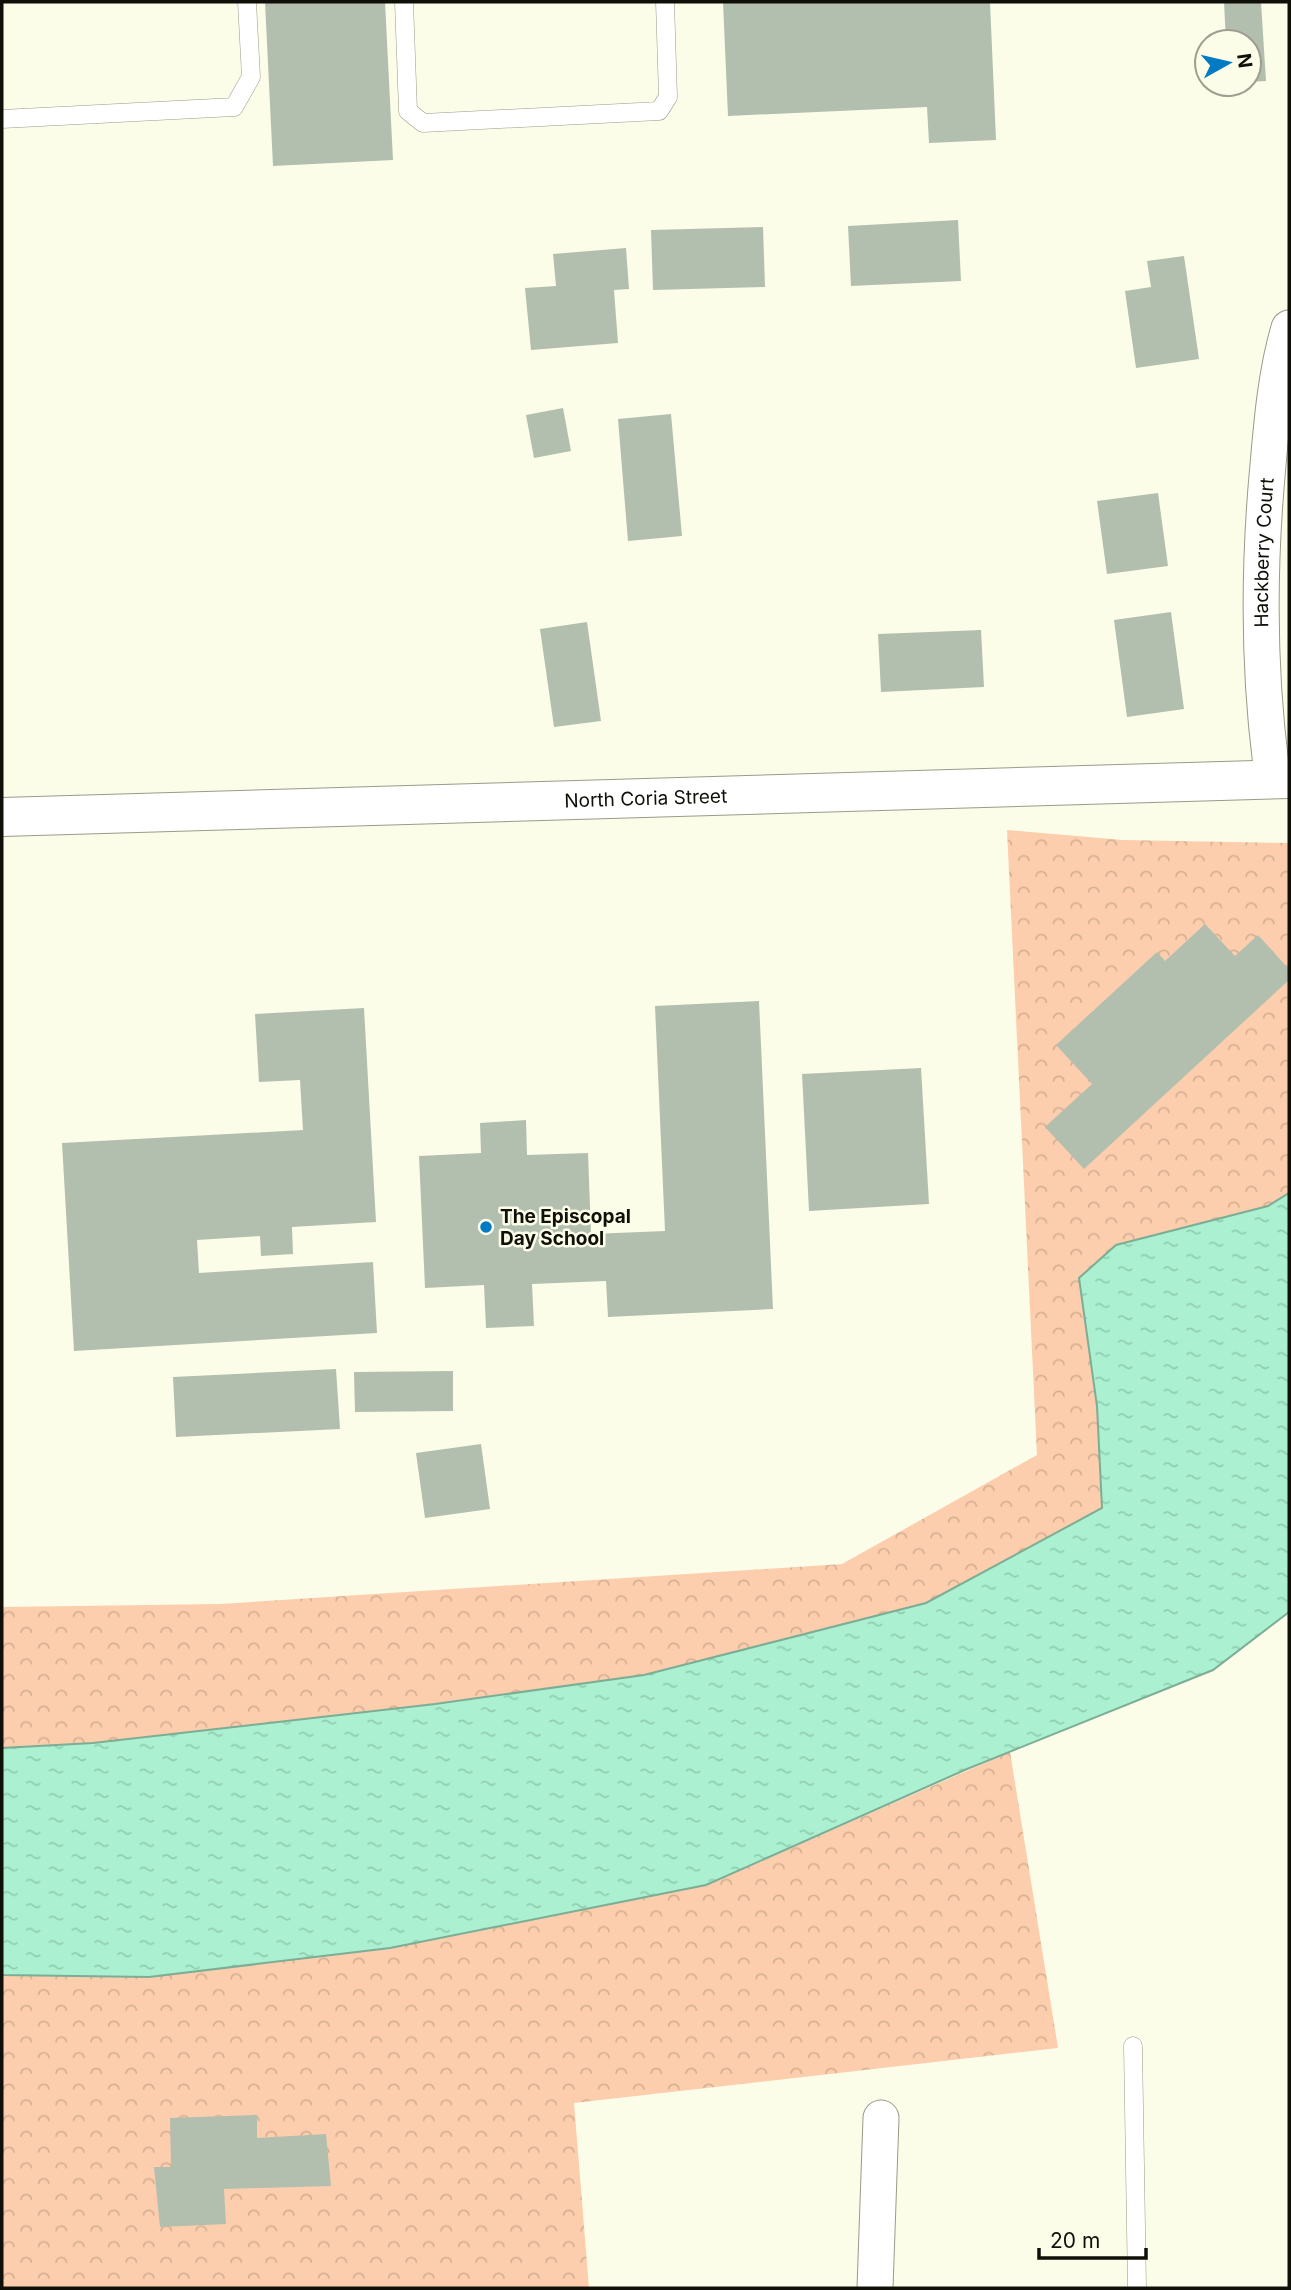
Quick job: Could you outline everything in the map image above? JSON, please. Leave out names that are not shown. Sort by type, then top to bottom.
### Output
[{"type":"street","name":"Hackberry Court","points":[[1281,780],[1265,721],[1259,619],[1264,509],[1273,405],[1289,328]]},
{"type":"street","name":"North Coria Street","points":[[2,817],[1281,780]]},
{"type":"street","points":[[875,2288],[881,2118]]},
{"type":"lane","points":[[2,119],[234,107],[251,78],[247,2]]},
{"type":"lane","points":[[404,2],[408,111],[423,123],[659,111],[668,97],[665,2]]},
{"type":"lane","points":[[1133,2046],[1137,2288]]},
{"type":"green space","points":[[1007,830],[1123,840],[1289,843],[1289,1193],[1268,1206],[1097,1407],[1102,1508],[926,1603],[644,1675],[435,1704],[93,1743],[2,1748],[2,1607],[220,1604],[842,1564],[1037,1455]]},
{"type":"green space","points":[[1010,1752],[1058,2048],[574,2103],[589,2288],[2,2288],[2,1975],[149,1977],[390,1948],[706,1885]]},
{"type":"water","points":[[1289,1193],[1289,1612],[1213,1670],[967,1769],[706,1885],[390,1948],[149,1977],[2,1975],[2,1748],[93,1743],[435,1704],[644,1675],[926,1603],[1102,1508],[1097,1406],[1079,1278],[1116,1245],[1268,1206]]},
{"type":"building","points":[[265,2],[385,2],[393,160],[273,166]]},
{"type":"building","points":[[723,2],[990,2],[996,140],[929,143],[927,107],[728,116]]},
{"type":"building","points":[[1224,2],[1261,2],[1263,28],[1225,28]]},
{"type":"building","points":[[1263,34],[1266,81],[1263,81]]},
{"type":"building","points":[[958,220],[961,281],[851,286],[848,226]]},
{"type":"building","points":[[763,227],[765,287],[653,290],[651,230]]},
{"type":"building","points":[[626,248],[629,289],[614,290],[618,343],[531,350],[525,288],[556,286],[553,254]]},
{"type":"building","points":[[1184,256],[1199,359],[1136,368],[1125,291],[1151,287],[1147,261]]},
{"type":"building","points":[[563,408],[571,451],[534,458],[526,415]]},
{"type":"building","points":[[671,414],[682,536],[628,541],[618,419]]},
{"type":"building","points":[[1158,493],[1168,566],[1107,574],[1097,501]]},
{"type":"building","points":[[1171,612],[1184,709],[1127,717],[1114,620]]},
{"type":"building","points":[[587,622],[601,721],[554,727],[540,629]]},
{"type":"building","points":[[981,630],[984,687],[881,692],[878,634]]},
{"type":"building","points":[[1205,924],[1235,956],[1258,935],[1289,969],[1289,980],[1084,1169],[1045,1127],[1092,1084],[1056,1045],[1157,952],[1165,961]]},
{"type":"building","points":[[759,1001],[773,1309],[608,1317],[606,1281],[532,1284],[534,1326],[486,1328],[484,1285],[425,1288],[419,1156],[481,1153],[480,1123],[526,1120],[527,1155],[588,1153],[591,1234],[665,1231],[655,1006]]},
{"type":"building","points":[[364,1008],[376,1222],[292,1227],[293,1254],[261,1256],[260,1236],[197,1240],[199,1273],[373,1262],[377,1333],[74,1351],[62,1143],[303,1130],[300,1080],[259,1082],[255,1014]]},
{"type":"building","points":[[921,1068],[929,1204],[809,1211],[802,1074]]},
{"type":"building","points":[[336,1369],[340,1429],[176,1437],[173,1377]]},
{"type":"building","points":[[453,1371],[453,1411],[355,1412],[354,1372]]},
{"type":"building","points":[[481,1444],[490,1509],[425,1518],[416,1453]]},
{"type":"building","points":[[257,2115],[257,2138],[326,2134],[331,2186],[224,2189],[226,2224],[160,2227],[154,2167],[171,2167],[170,2118]]},
{"type":"place","name":"The Episcopal Day School","points":[[486,1227]]}]
